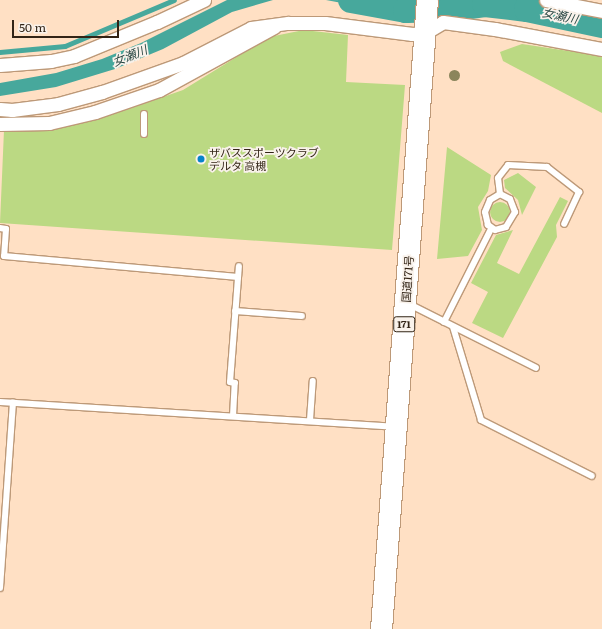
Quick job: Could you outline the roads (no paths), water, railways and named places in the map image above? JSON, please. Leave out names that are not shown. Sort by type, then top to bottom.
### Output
[{"type":"highway","name":"国道171号","points":[[381,629],[397,428],[426,17]]},
{"type":"street","points":[[0,65],[51,61],[74,56],[157,22],[204,0]]},
{"type":"street","points":[[546,0],[602,11]]},
{"type":"street","points":[[0,109],[12,110],[58,104],[102,92],[183,63],[252,28],[279,24],[426,17],[443,22],[495,29],[602,49]]},
{"type":"street","points":[[0,124],[57,121],[94,112],[151,92],[208,65],[279,24]]},
{"type":"lane","points":[[144,114],[144,134]]},
{"type":"lane","points":[[500,194],[498,178],[508,165],[547,167],[579,192],[564,224]]},
{"type":"lane","points":[[491,229],[485,217],[486,208],[493,197],[500,194]]},
{"type":"lane","points":[[491,229],[506,227],[515,212],[510,200],[500,194]]},
{"type":"lane","points":[[0,228],[6,229],[4,256],[238,277]]},
{"type":"lane","points":[[444,322],[491,229]]},
{"type":"lane","points":[[233,416],[235,383],[230,382],[239,266]]},
{"type":"lane","points":[[406,302],[536,368]]},
{"type":"lane","points":[[235,311],[302,316]]},
{"type":"lane","points":[[453,326],[481,420],[592,476]]},
{"type":"lane","points":[[310,420],[313,381]]},
{"type":"lane","points":[[0,402],[310,420],[397,428]]},
{"type":"lane","points":[[0,588],[13,402]]},
{"type":"water","points":[[227,0],[273,0],[232,12],[163,49],[115,69],[56,87],[0,96],[0,83],[56,73],[102,59],[141,43]]},
{"type":"water","points":[[326,0],[450,1],[449,17],[406,15]]},
{"type":"waterway","points":[[0,52],[65,46],[174,0]]},
{"type":"waterway","name":"女瀬川","points":[[351,0],[406,10],[450,9],[485,4],[527,9],[602,25]]},
{"type":"place","name":"ザバススポーツクラブ デルタ 高槻","points":[[201,159]]}]
